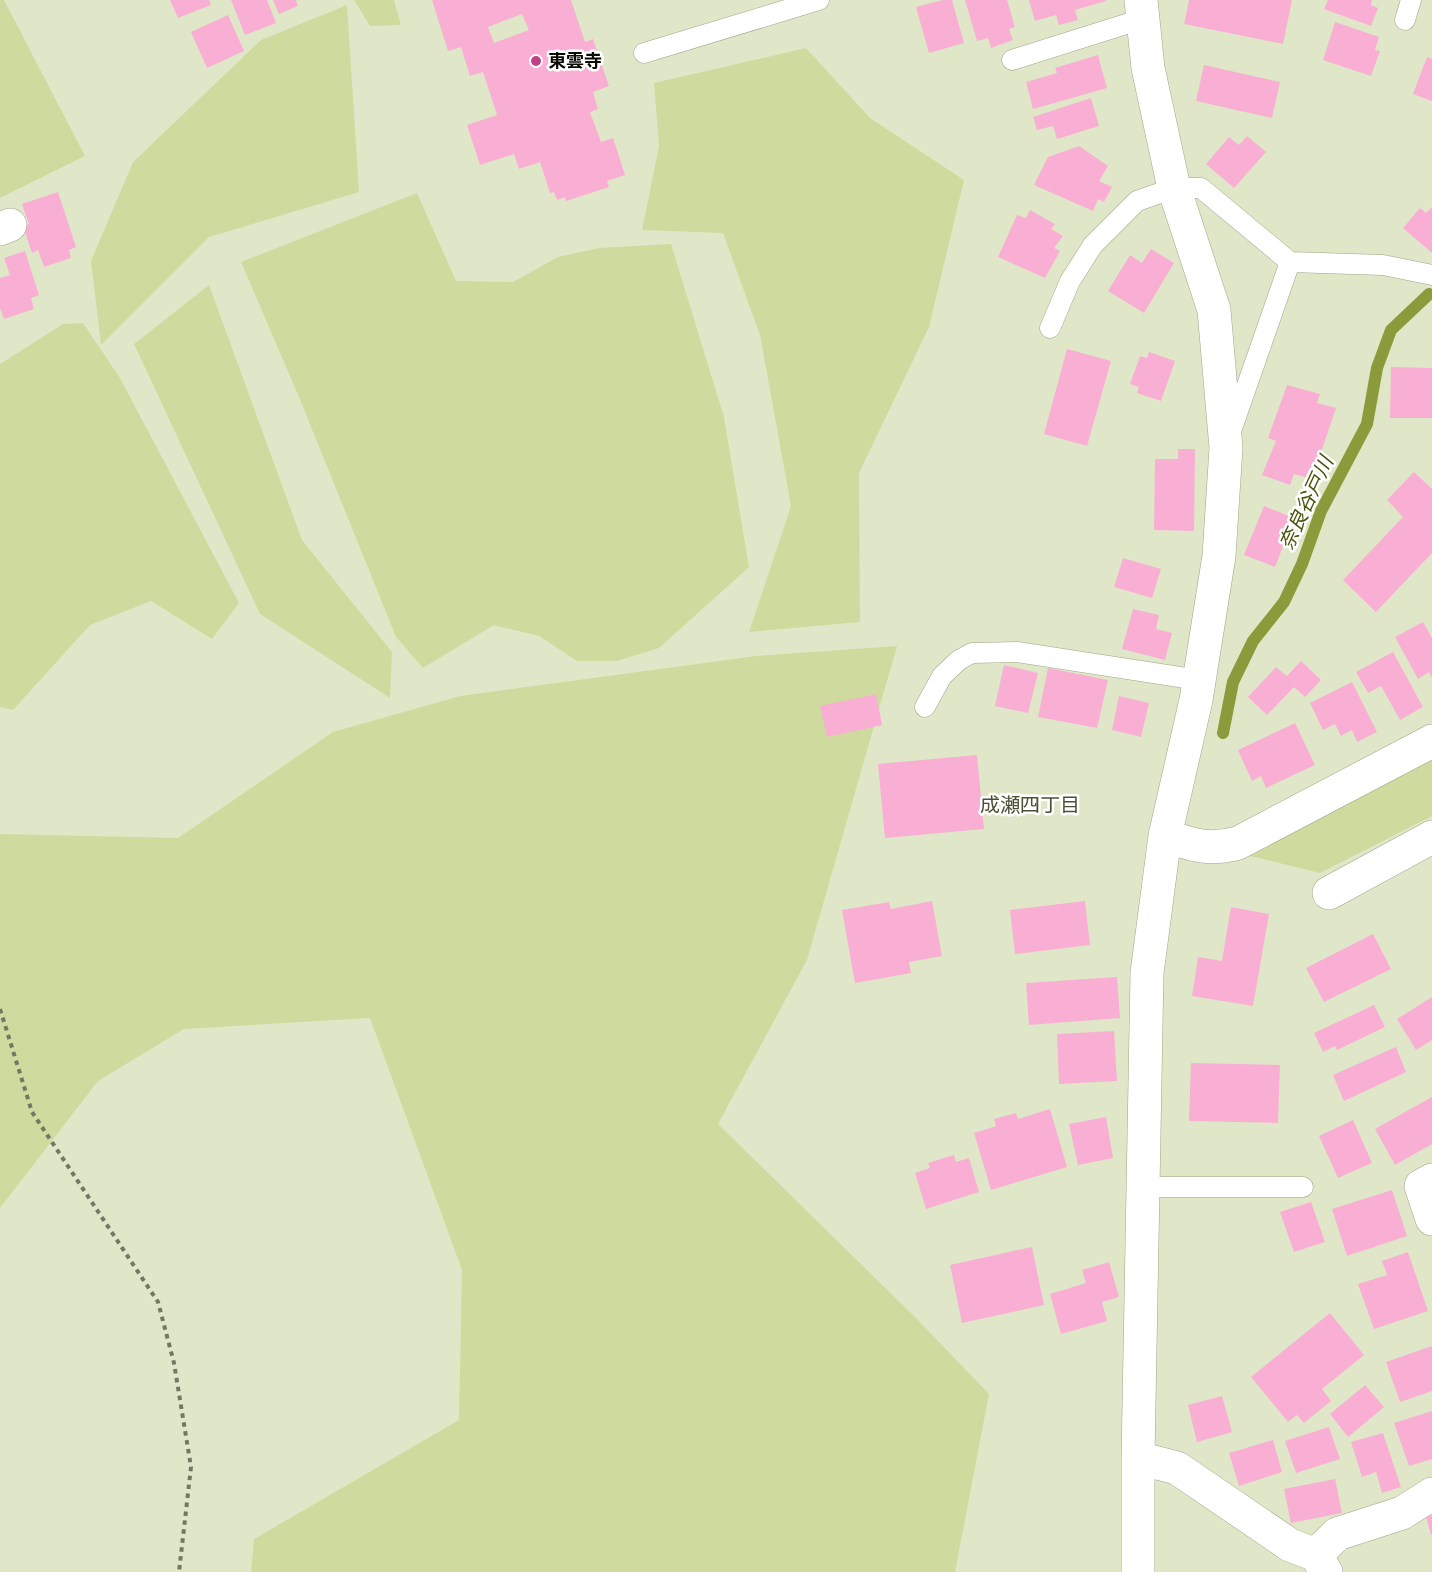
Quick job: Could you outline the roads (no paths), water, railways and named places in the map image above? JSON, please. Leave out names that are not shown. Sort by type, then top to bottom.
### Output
[{"type":"street","points":[[1138,1572],[1147,973],[1165,836],[1199,680],[1219,556],[1226,448],[1214,310],[1174,188],[1148,68],[1141,10]]},
{"type":"street","points":[[1165,836],[1202,847],[1221,848],[1238,843],[1432,741]]},
{"type":"street","points":[[1329,893],[1432,838]]},
{"type":"street","points":[[1432,1180],[1421,1186],[1432,1219]]},
{"type":"street","points":[[1138,1458],[1177,1468],[1321,1564],[1337,1534],[1402,1513],[1432,1494]]},
{"type":"lane","points":[[644,53],[819,0]]},
{"type":"lane","points":[[1405,20],[1412,0]]},
{"type":"lane","points":[[1012,60],[1141,10]]},
{"type":"lane","points":[[1050,328],[1071,280],[1093,245],[1137,201],[1174,188],[1201,188],[1290,262],[1383,265],[1432,276]]},
{"type":"lane","points":[[1226,448],[1290,262]]},
{"type":"lane","points":[[925,707],[942,676],[958,660],[972,653],[1017,652],[1199,680]]},
{"type":"lane","points":[[1142,1187],[1303,1187]]},
{"type":"waterway","name":"奈良谷戸川","points":[[1223,733],[1233,682],[1253,641],[1284,602],[1302,564],[1321,511],[1367,424],[1377,368],[1391,330],[1429,294]]},
{"type":"place","name":"東雲寺","points":[[536,61]]},
{"type":"district","name":"成瀬四丁目","points":[[1030,805]]}]
